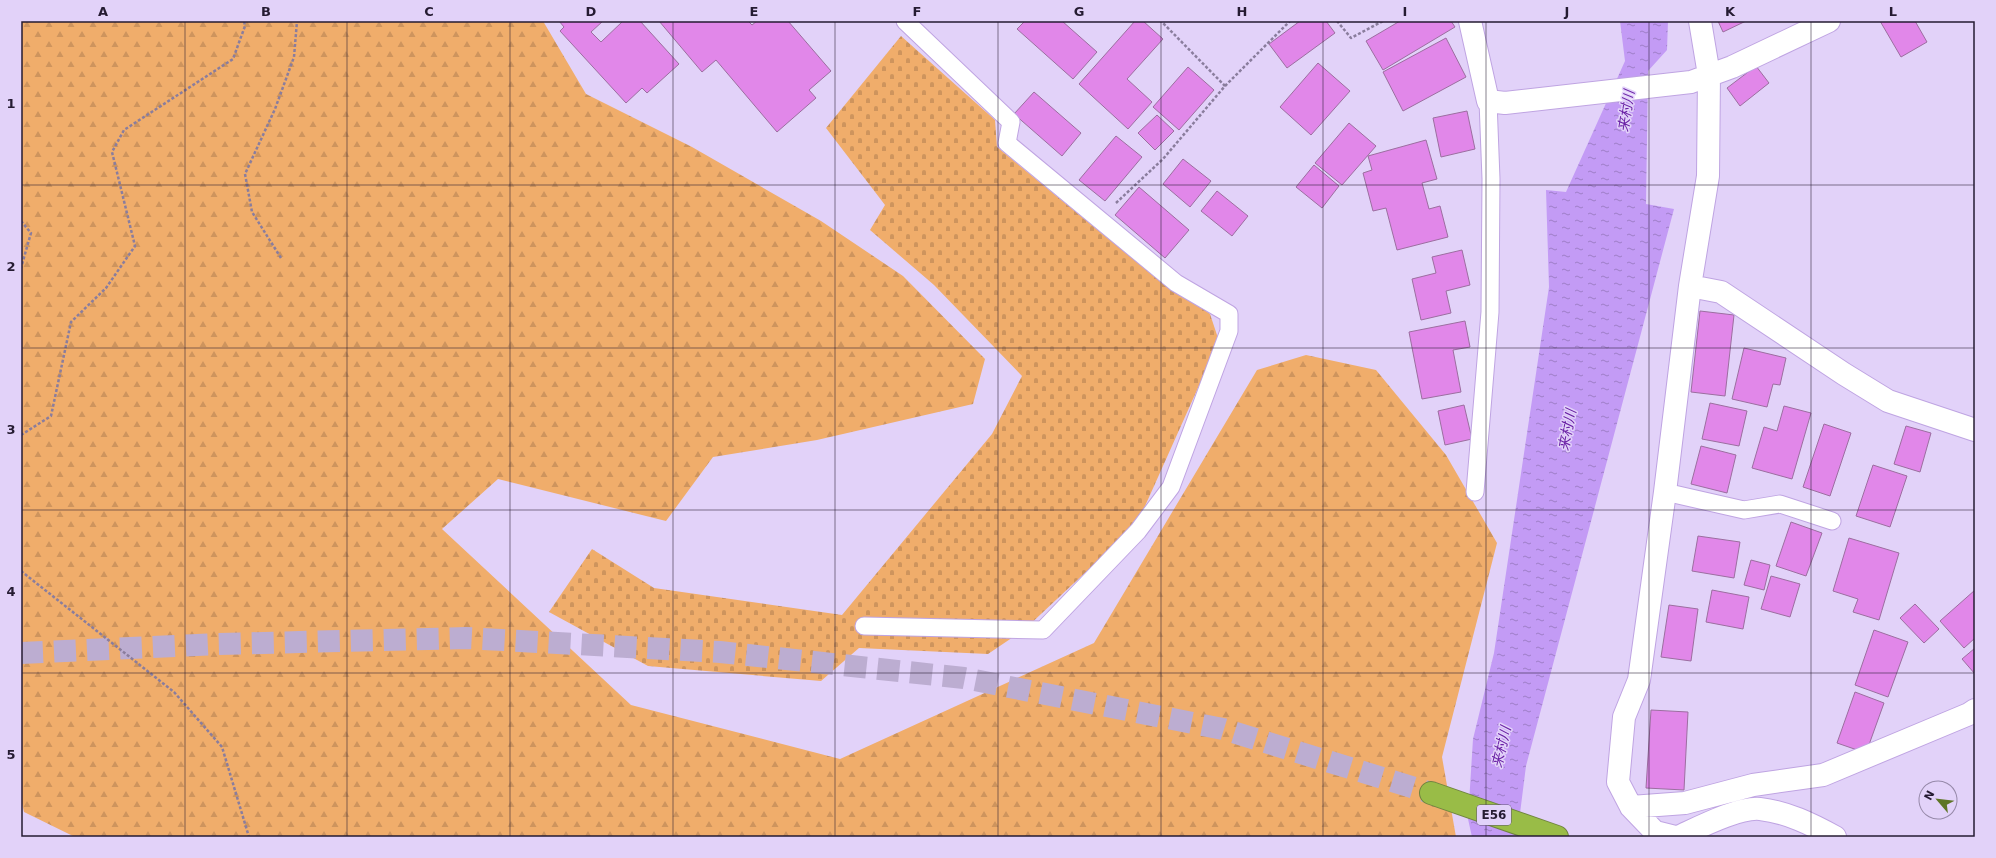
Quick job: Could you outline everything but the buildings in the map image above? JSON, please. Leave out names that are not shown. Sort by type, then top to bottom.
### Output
[{"type":"highway","name":"E56","points":[[1431,793],[1557,837]]},
{"type":"street","points":[[1470,21],[1497,102],[1700,78],[1732,67],[1829,21]]},
{"type":"street","points":[[1675,837],[1655,832],[1631,807],[1618,782],[1624,718],[1639,680],[1665,492],[1690,286],[1708,176],[1700,78],[1700,21]]},
{"type":"street","points":[[1690,286],[1720,292],[1844,374],[1888,401],[1975,430]]},
{"type":"street","points":[[1631,807],[1685,803],[1753,785],[1823,775],[1969,714],[1975,710]]},
{"type":"street","points":[[1678,837],[1725,816],[1758,809],[1798,818],[1835,837]]},
{"type":"lane","points":[[864,626],[1043,630],[1138,531],[1171,487],[1229,331],[1229,314],[1176,283],[1007,143],[1011,122],[905,21]]},
{"type":"lane","points":[[1475,492],[1490,312],[1491,179],[1497,102]]},
{"type":"lane","points":[[1665,492],[1744,510],[1780,504],[1832,521]]},
{"type":"path","points":[[21,435],[51,416],[71,322],[106,288],[135,246],[112,152],[124,130],[233,59],[245,26],[244,21]]},
{"type":"path","points":[[281,258],[252,212],[245,174],[275,109],[294,56],[297,21]]},
{"type":"path","points":[[1160,21],[1225,86]]},
{"type":"path","points":[[1099,219],[1163,159],[1225,86],[1290,21]]},
{"type":"path","points":[[1338,21],[1351,38],[1383,21]]},
{"type":"path","points":[[21,221],[31,233],[21,268]]},
{"type":"path","points":[[21,571],[174,692],[222,747],[249,837]]},
{"type":"green space","points":[[21,21],[543,21],[586,94],[692,147],[821,221],[903,276],[985,359],[973,404],[817,440],[713,457],[666,521],[498,479],[442,529],[631,705],[840,759],[1094,643],[1257,370],[1306,355],[1376,370],[1446,455],[1497,543],[1442,757],[1456,837],[75,837],[24,812],[21,799]]},
{"type":"green space","points":[[901,36],[995,120],[997,147],[1110,240],[1210,314],[1219,341],[1137,524],[1025,629],[988,654],[859,648],[821,681],[648,666],[549,612],[592,549],[654,588],[842,615],[992,434],[1022,376],[934,285],[870,230],[885,205],[826,128]]},
{"type":"water","name":"来村川","points":[[1620,21],[1668,21],[1667,50],[1648,71],[1646,204],[1674,209],[1526,766],[1517,837],[1472,837],[1468,819],[1473,739],[1494,653],[1549,287],[1546,190],[1566,192],[1625,61]]},
{"type":"tunnel","points":[[21,653],[218,644],[466,638],[720,652],[964,678],[1223,729],[1431,793]]}]
